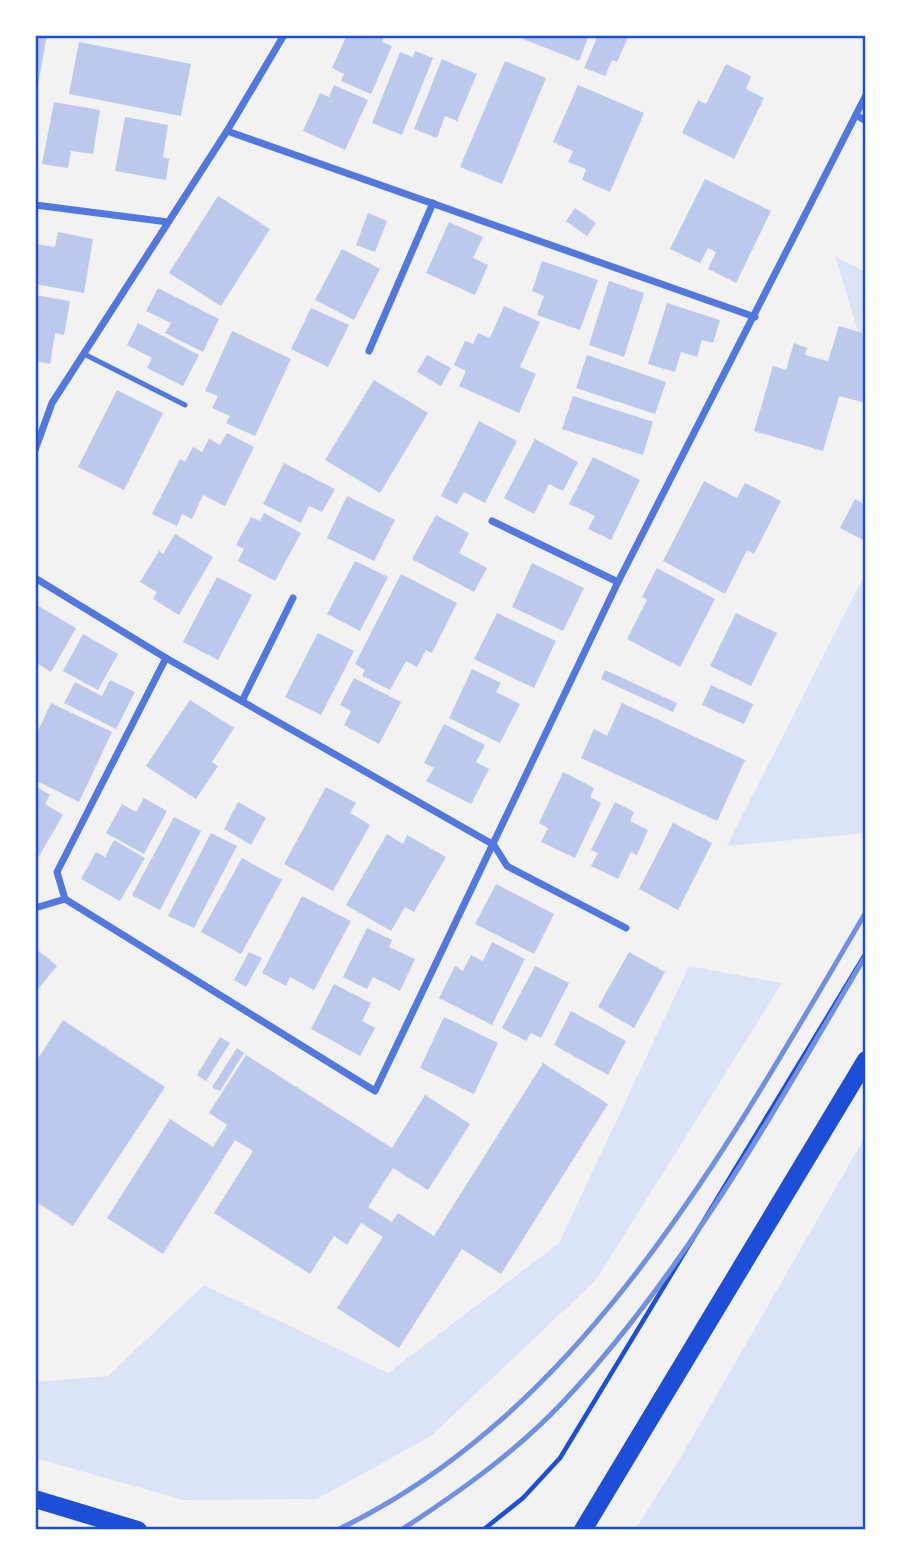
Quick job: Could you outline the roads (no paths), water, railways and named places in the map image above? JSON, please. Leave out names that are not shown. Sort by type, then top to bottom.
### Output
[{"type":"main road","points":[[583,1527],[866,1060]]},
{"type":"main road","points":[[35,1499],[138,1530]]},
{"type":"street","points":[[35,450],[52,403],[227,131],[284,35]]},
{"type":"street","points":[[166,658],[57,872],[65,899],[375,1091],[618,582],[866,94]]},
{"type":"street","points":[[856,115],[866,121]]},
{"type":"street","points":[[227,131],[755,317]]},
{"type":"street","points":[[369,351],[433,203]]},
{"type":"street","points":[[35,205],[168,222]]},
{"type":"street","points":[[492,521],[618,582]]},
{"type":"street","points":[[35,578],[166,658],[494,845],[507,866],[626,928]]},
{"type":"street","points":[[242,701],[293,598]]},
{"type":"street","points":[[35,908],[65,899]]},
{"type":"lane","points":[[83,354],[185,405]]},
{"type":"railway","points":[[337,1530],[426,1479],[506,1415],[579,1342],[645,1262],[705,1176],[762,1088],[866,912]]},
{"type":"railway","points":[[401,1530],[465,1486],[526,1438],[563,1402],[607,1352],[689,1244],[763,1129],[866,955]]}]
